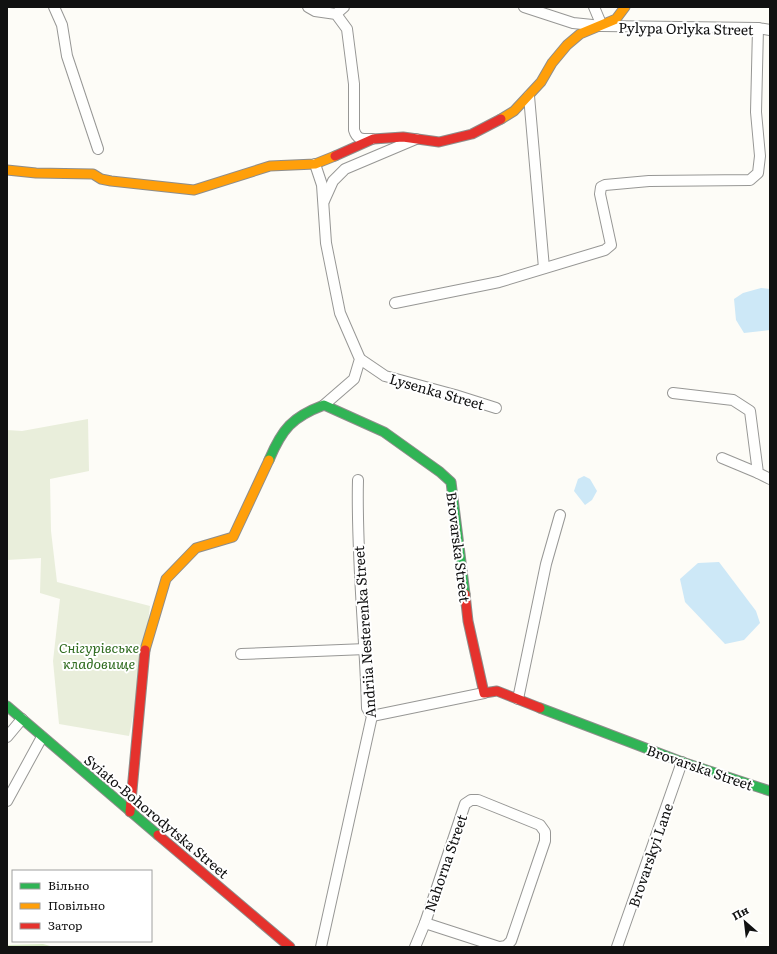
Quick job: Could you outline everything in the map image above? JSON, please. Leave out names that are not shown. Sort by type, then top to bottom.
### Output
[{"type":"street","points":[[54,7],[62,25],[67,56],[98,149]]},
{"type":"street","points":[[308,7],[315,11],[336,14],[347,30],[354,84],[354,130],[356,136],[360,139],[373,140],[403,137],[440,142],[472,134],[490,126],[514,111],[541,82],[552,63],[567,45],[580,34],[616,19],[625,7]]},
{"type":"street","points":[[336,14],[344,7]]},
{"type":"street","name":"Pylypa Orlyka Street","points":[[524,7],[573,23],[602,26],[758,28],[770,30]]},
{"type":"street","points":[[594,7],[602,26]]},
{"type":"street","points":[[395,303],[499,282],[605,250],[611,245],[600,194],[601,187],[605,184],[649,180],[750,180],[758,173],[760,156],[756,112],[758,28]]},
{"type":"street","points":[[529,96],[544,268]]},
{"type":"street","points":[[323,203],[333,181],[345,169],[417,139]]},
{"type":"street","points":[[7,170],[36,173],[93,174],[101,179],[111,181],[194,190],[270,166],[315,164],[373,140]]},
{"type":"street","points":[[130,812],[144,652],[166,579],[196,548],[233,537],[257,489],[279,437],[295,419],[310,410],[324,405],[354,379],[360,359],[340,313],[326,243],[322,185],[315,164]]},
{"type":"street","name":"Lysenka Street","points":[[360,359],[385,376],[496,408]]},
{"type":"street","points":[[673,393],[733,400],[750,411],[758,473]]},
{"type":"street","name":"Brovarska Street","points":[[324,405],[384,432],[440,472],[451,482],[454,496],[468,621],[484,693]]},
{"type":"street","points":[[722,458],[770,479]]},
{"type":"street","name":"Andriia Nesterenka Street","points":[[321,947],[372,716],[367,708],[366,649],[357,526],[358,480]]},
{"type":"street","points":[[518,699],[546,564],[560,515]]},
{"type":"street","points":[[241,654],[366,649]]},
{"type":"street","name":"Brovarska Street","points":[[372,716],[497,691],[682,762],[770,791]]},
{"type":"street","name":"Sviato-Bohorodytska Street","points":[[7,706],[290,947]]},
{"type":"street","points":[[7,737],[22,719]]},
{"type":"street","points":[[7,801],[42,737]]},
{"type":"street","name":"Brovarskyi Lane","points":[[617,947],[682,762]]},
{"type":"street","name":"Nahorna Street","points":[[415,947],[425,923],[465,804],[471,800],[478,800],[540,825],[545,832],[545,841],[511,941],[506,946],[499,947],[425,923]]},
{"type":"green space","name":"Снігурівське кладовище","points":[[88,419],[89,471],[50,479],[51,531],[57,582],[150,606],[142,672],[129,736],[59,724],[53,661],[60,599],[40,593],[41,558],[7,560],[7,430],[22,431]]},
{"type":"green space","points":[[43,944],[54,947],[7,947],[7,945]]},
{"type":"water","points":[[761,288],[770,289],[770,330],[744,333],[736,320],[734,299],[743,293]]},
{"type":"water","points":[[584,476],[590,479],[597,491],[592,500],[585,505],[574,491],[578,479]]},
{"type":"water","points":[[719,562],[756,611],[760,623],[744,640],[725,644],[685,602],[680,579],[698,563]]},
{"type":"traffic: fast","points":[[269,460],[279,440],[289,425],[304,414],[324,405],[384,432],[440,472],[451,482],[465,594]]},
{"type":"traffic: fast","points":[[7,706],[158,835]]},
{"type":"traffic: fast","points":[[540,708],[682,762],[770,791]]},
{"type":"traffic: slow","points":[[501,119],[514,111],[541,82],[552,63],[567,45],[580,34],[616,19],[625,7]]},
{"type":"traffic: slow","points":[[7,170],[36,173],[93,174],[101,179],[111,181],[194,190],[270,166],[315,164],[335,156]]},
{"type":"traffic: slow","points":[[145,650],[166,579],[196,548],[233,537],[269,460]]},
{"type":"traffic: jam","points":[[335,156],[373,139],[403,137],[439,142],[472,134],[501,119]]},
{"type":"traffic: jam","points":[[465,594],[468,621],[484,693],[497,691],[540,708]]},
{"type":"traffic: jam","points":[[130,812],[145,650]]},
{"type":"traffic: jam","points":[[158,835],[290,947]]}]
